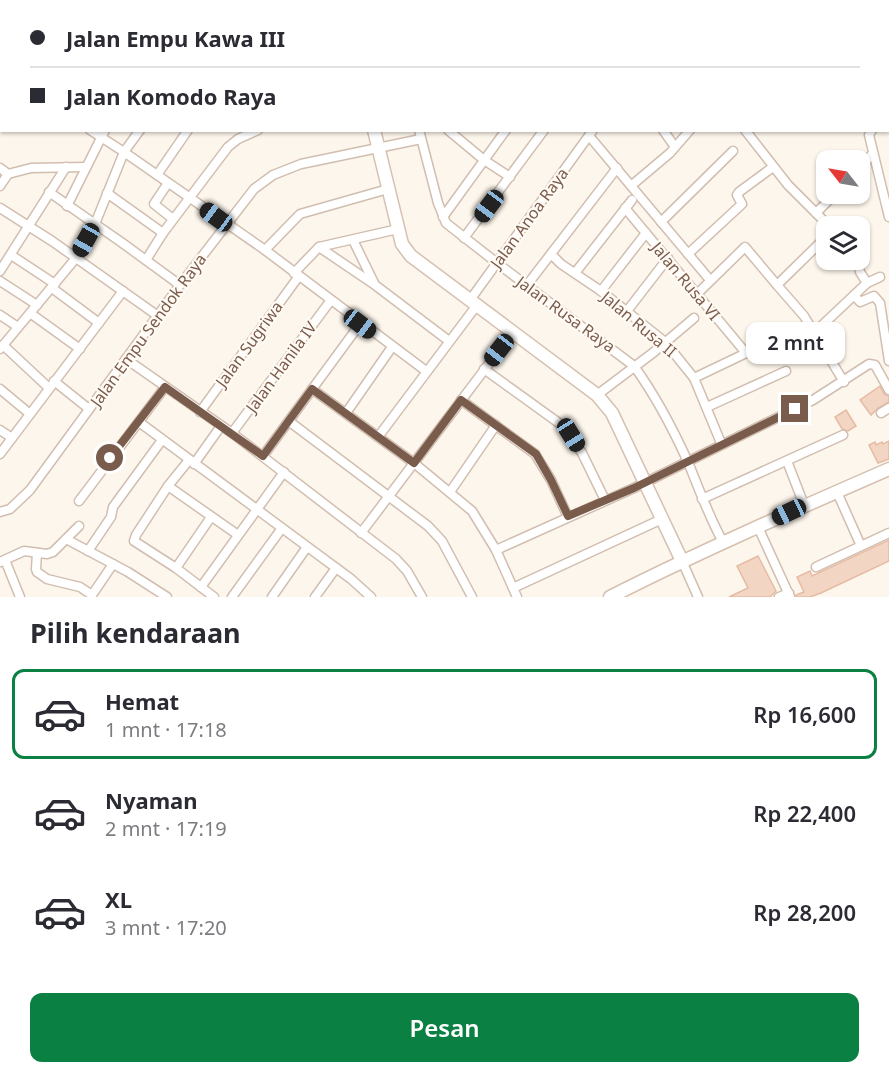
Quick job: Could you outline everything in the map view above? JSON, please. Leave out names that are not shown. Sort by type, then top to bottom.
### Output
[{"type":"street","points":[[89,410],[1,347],[76,258],[95,224],[124,152],[139,132]]},
{"type":"street","points":[[157,175],[188,132]]},
{"type":"street","points":[[146,260],[173,219],[228,147],[238,139],[254,132]]},
{"type":"street","points":[[374,132],[402,244],[411,256],[597,395],[612,413],[698,597]]},
{"type":"street","points":[[450,132],[484,160],[510,177]]},
{"type":"street","points":[[443,217],[505,132]]},
{"type":"street","points":[[464,238],[543,132]]},
{"type":"street","points":[[664,132],[675,147]]},
{"type":"street","points":[[632,185],[675,147],[688,132]]},
{"type":"street","points":[[747,132],[797,195],[819,216]]},
{"type":"street","points":[[871,133],[873,153],[889,217]]},
{"type":"street","points":[[68,206],[103,134],[124,152],[265,250],[360,324],[426,371]]},
{"type":"street","points":[[591,134],[710,280]]},
{"type":"street","name":"Jalan Anoa Raya","points":[[378,436],[449,341],[497,263],[542,198],[591,134]]},
{"type":"street","points":[[420,135],[443,217]]},
{"type":"street","name":"Jalan Empu Sendok Raya","points":[[0,512],[10,509],[21,500],[254,189],[273,175],[301,164],[378,148],[420,135]]},
{"type":"street","points":[[661,222],[733,151]]},
{"type":"street","points":[[870,156],[873,153]]},
{"type":"street","points":[[0,271],[27,225],[66,167]]},
{"type":"street","points":[[0,186],[8,174],[31,168],[86,167]]},
{"type":"street","points":[[688,254],[742,204],[737,195],[739,192],[773,167]]},
{"type":"street","points":[[0,168],[8,174]]},
{"type":"street","points":[[527,285],[617,168]]},
{"type":"street","points":[[168,183],[154,204],[173,219]]},
{"type":"street","points":[[265,250],[300,214],[388,189]]},
{"type":"street","points":[[49,192],[180,285]]},
{"type":"street","points":[[107,193],[163,233]]},
{"type":"street","points":[[574,273],[632,200]]},
{"type":"street","points":[[816,213],[825,204]]},
{"type":"street","points":[[0,208],[158,316]]},
{"type":"street","name":"Jalan Rusa VI","points":[[626,208],[746,353]]},
{"type":"street","name":"Jalan Rusa Raya","points":[[443,217],[450,228],[634,366]]},
{"type":"street","points":[[319,247],[398,229]]},
{"type":"street","points":[[601,291],[646,233]]},
{"type":"street","points":[[353,240],[375,285]]},
{"type":"street","points":[[319,247],[375,285],[449,341]]},
{"type":"street","name":"Jalan Sugriwa","points":[[200,412],[296,275],[319,247]]},
{"type":"street","points":[[697,294],[745,247],[804,316],[844,382]]},
{"type":"street","points":[[777,285],[816,247]]},
{"type":"street","name":"Jalan Rusa II","points":[[551,254],[561,264],[601,291],[665,342],[694,378],[722,443]]},
{"type":"street","points":[[10,255],[54,286],[99,323]]},
{"type":"street","points":[[627,311],[668,258]]},
{"type":"street","points":[[860,270],[867,284]]},
{"type":"street","points":[[814,332],[867,284],[880,277]]},
{"type":"street","points":[[0,281],[37,305]]},
{"type":"street","points":[[0,454],[123,291]]},
{"type":"street","points":[[854,296],[860,302],[874,296],[880,303],[889,361]]},
{"type":"street","name":"Jalan Hanila IV","points":[[232,434],[330,300]]},
{"type":"street","points":[[30,313],[80,349]]},
{"type":"street","points":[[0,315],[18,327]]},
{"type":"street","name":"Jalan Rusa Raya","points":[[597,395],[694,318]]},
{"type":"street","points":[[263,456],[360,324]]},
{"type":"street","points":[[361,534],[513,332]]},
{"type":"street","points":[[694,378],[761,346]]},
{"type":"street","points":[[346,413],[392,347]]},
{"type":"street","points":[[126,359],[263,456],[396,559],[407,571],[422,597]]},
{"type":"street","points":[[496,550],[645,482],[813,400],[869,364],[873,363],[889,390]]},
{"type":"street","points":[[634,366],[650,388],[687,460],[723,543]]},
{"type":"street","points":[[484,369],[563,426],[582,453],[605,500]]},
{"type":"street","points":[[707,407],[786,371]]},
{"type":"street","points":[[80,501],[165,387]]},
{"type":"street","points":[[0,389],[30,414]]},
{"type":"street","points":[[312,389],[414,463],[472,511],[496,550],[517,597]]},
{"type":"street","points":[[461,400],[536,454],[568,516]]},
{"type":"street","points":[[880,413],[889,408]]},
{"type":"street","points":[[139,422],[360,586],[371,597]]},
{"type":"street","points":[[290,422],[428,526],[442,541],[472,597]]},
{"type":"street","points":[[450,492],[496,425]]},
{"type":"street","points":[[221,426],[192,462],[168,486],[134,541],[176,568],[206,593],[238,535],[284,472]]},
{"type":"street","points":[[0,430],[12,438]]},
{"type":"street","points":[[702,499],[843,435]]},
{"type":"street","points":[[88,551],[111,516],[113,507],[162,440]]},
{"type":"street","points":[[787,460],[804,505]]},
{"type":"street","points":[[610,597],[758,526],[889,469]]},
{"type":"street","points":[[168,486],[238,535]]},
{"type":"street","points":[[837,492],[861,546]]},
{"type":"street","points":[[176,568],[211,517]]},
{"type":"street","points":[[513,588],[662,519]]},
{"type":"street","points":[[20,597],[2,561],[24,551],[47,554],[53,552],[79,526]]},
{"type":"street","points":[[758,526],[790,595],[779,597]]},
{"type":"street","points":[[232,597],[282,528]]},
{"type":"street","points":[[816,567],[889,533]]},
{"type":"street","points":[[66,540],[148,583],[167,597]]},
{"type":"street","points":[[272,597],[307,547]]},
{"type":"street","points":[[37,553],[36,569],[42,576],[80,586],[91,595],[94,595],[113,564]]},
{"type":"street","points":[[315,597],[336,568]]},
{"type":"building","points":[[880,386],[884,394],[889,396],[889,402],[871,415],[860,400]]},
{"type":"building","points":[[846,410],[856,426],[848,431],[842,429],[835,417]]},
{"type":"building","points":[[889,441],[889,459],[878,463],[869,445]]},
{"type":"building","points":[[889,540],[889,561],[821,593],[810,597],[796,597],[804,592],[797,577],[810,571],[812,576]]},
{"type":"building","points":[[758,556],[776,591],[770,597],[729,597],[748,588],[737,566]]},
{"type":"route","points":[[110,458],[165,387],[263,456],[312,389],[414,463],[461,400],[536,454],[546,469],[568,516],[634,488],[795,409]]}]
